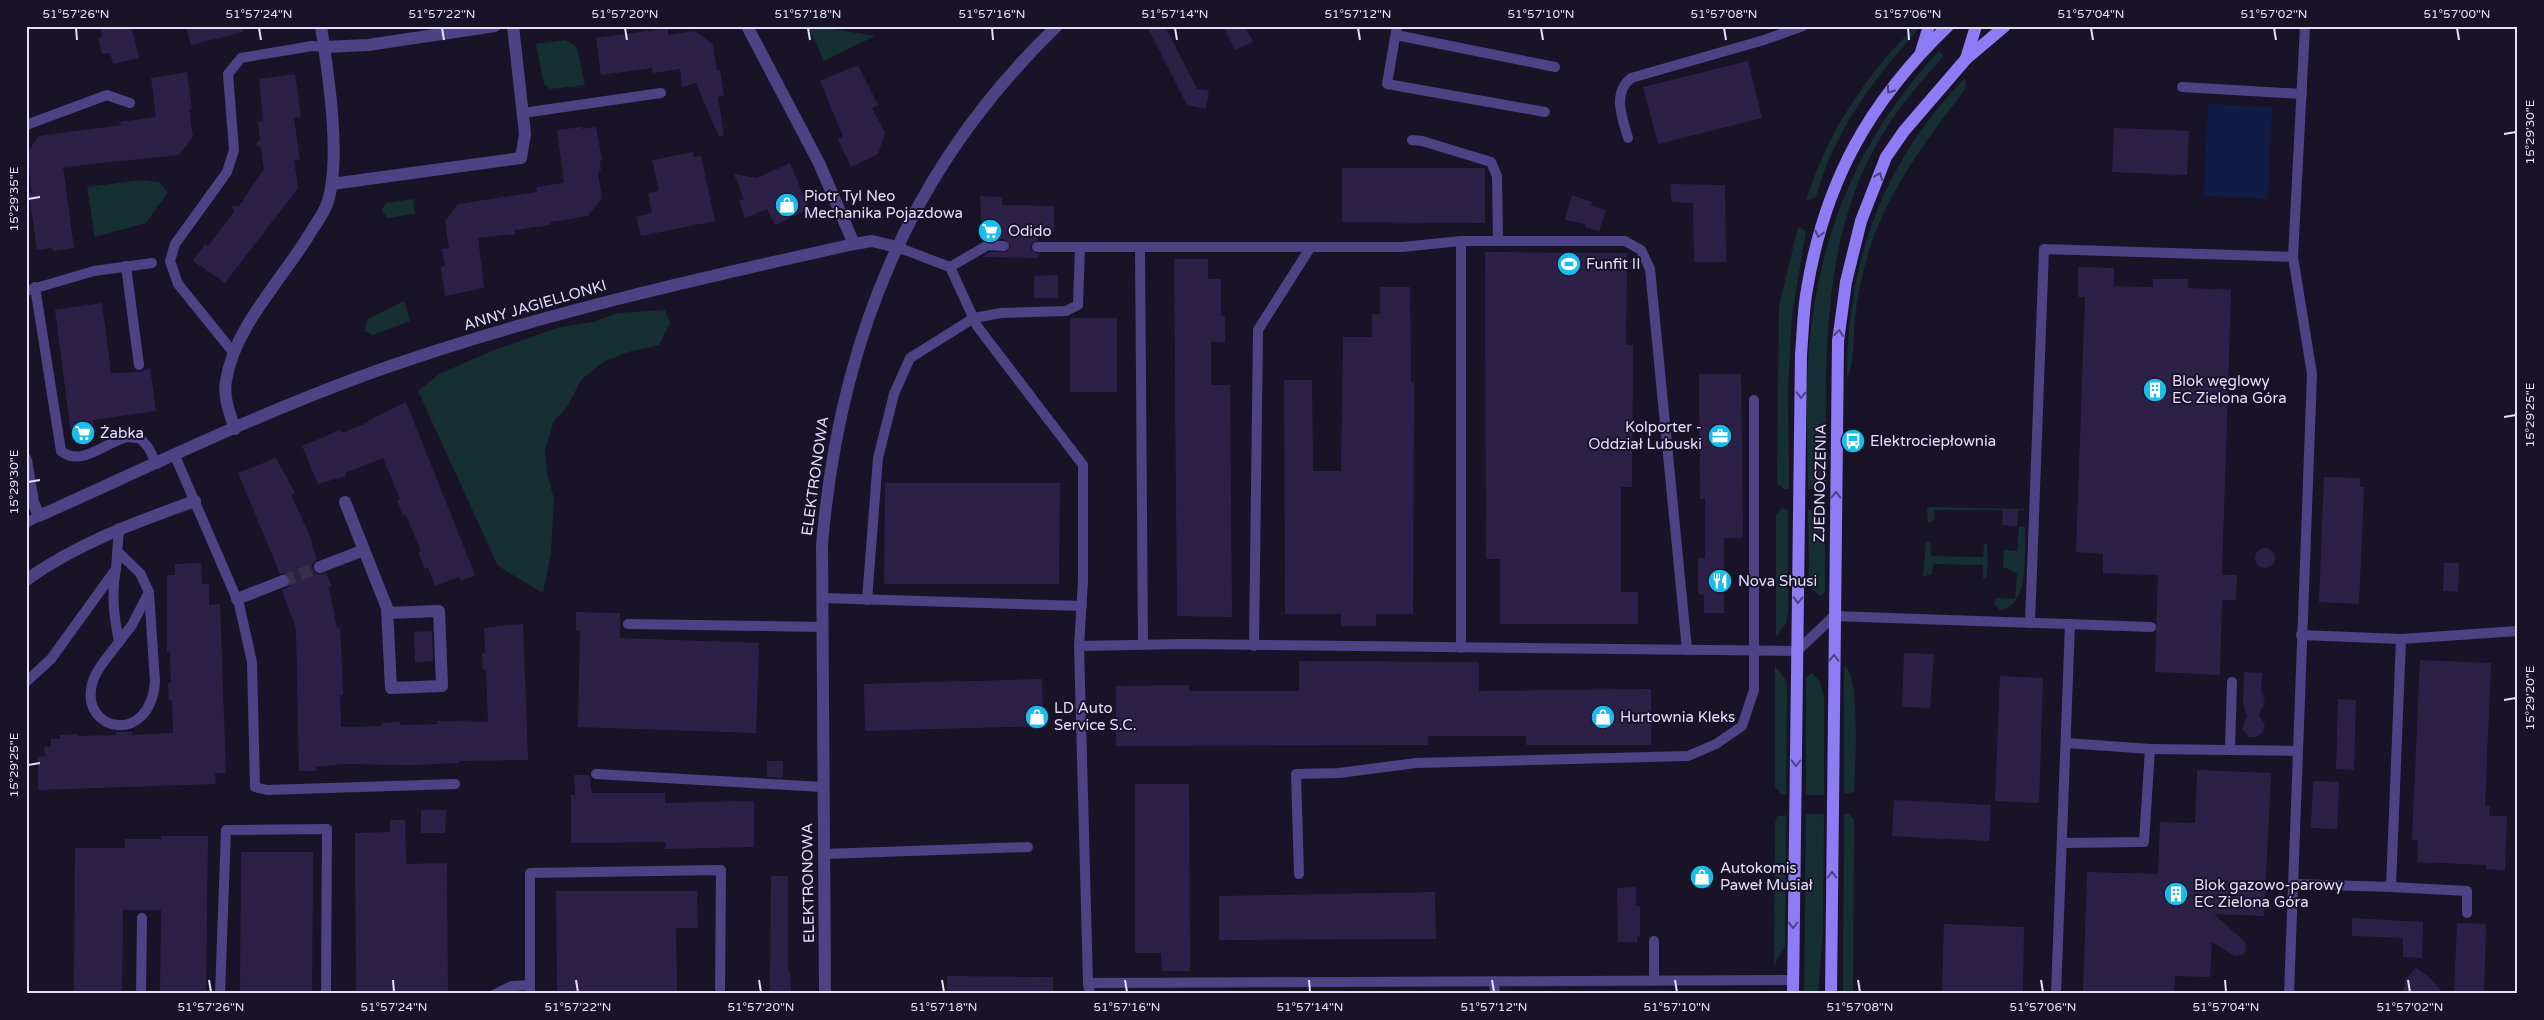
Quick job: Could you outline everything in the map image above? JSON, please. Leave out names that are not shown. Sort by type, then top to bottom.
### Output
[{"type":"main road","points":[[1922,52],[1929,26]]},
{"type":"main road","name":"ZJEDNOCZENIA","points":[[1793,994],[1801,354],[1807,290],[1820,228],[1833,188],[1852,147],[1892,87],[1922,52],[1948,26]]},
{"type":"main road","points":[[1966,59],[1976,26]]},
{"type":"main road","name":"ZJEDNOCZENIA","points":[[1831,994],[1838,341],[1846,282],[1861,221],[1886,157],[1904,130],[1966,59],[2005,26]]},
{"type":"street","points":[[235,429],[227,403],[225,382],[233,352],[258,310],[304,244],[327,205],[332,184],[334,157],[321,26]]},
{"type":"street","points":[[324,47],[368,45],[495,26]]},
{"type":"street","points":[[332,184],[521,158],[525,134],[513,26]]},
{"type":"street","points":[[747,26],[819,163],[854,244]]},
{"type":"street","name":"ELEKTRONOWA","points":[[825,994],[822,598],[825,510],[836,434],[848,379],[862,335],[897,247],[916,208],[946,158],[1024,58],[1057,26]]},
{"type":"street","name":"ANNY JAGIELLONKI","points":[[40,516],[296,402],[400,363],[498,331],[619,298],[854,244],[872,242],[897,247]]},
{"type":"street","points":[[26,460],[33,502],[40,516]]},
{"type":"street","points":[[26,580],[52,562],[119,528],[195,500]]},
{"type":"street","points":[[345,502],[387,613],[391,688],[442,686],[439,612],[387,613]]},
{"type":"street","points":[[320,567],[364,550]]},
{"type":"street","points":[[237,600],[283,581]]},
{"type":"lane","points":[[1628,138],[1619,104],[1624,84],[1631,78],[1764,40],[1803,26]]},
{"type":"lane","points":[[2289,994],[2312,374],[2293,257],[2305,26]]},
{"type":"lane","points":[[1545,112],[1387,84],[1396,30],[1555,67]]},
{"type":"lane","points":[[233,352],[178,284],[170,261],[175,244],[226,172],[234,150],[228,74],[241,58],[312,46],[324,47]]},
{"type":"lane","points":[[2182,87],[2302,94]]},
{"type":"lane","points":[[523,113],[661,93]]},
{"type":"lane","points":[[26,125],[107,95],[130,103]]},
{"type":"lane","points":[[1412,140],[1422,141],[1491,162],[1497,176],[1498,241]]},
{"type":"lane","points":[[1461,241],[1461,648]]},
{"type":"lane","points":[[1038,247],[1310,248],[1402,247],[1461,241],[1625,241],[1641,250],[1650,269],[1687,650]]},
{"type":"lane","points":[[950,267],[988,245],[1004,246]]},
{"type":"lane","points":[[867,600],[878,458],[894,394],[910,358],[974,318],[1001,313],[1066,311],[1078,305],[1080,246]]},
{"type":"lane","points":[[897,247],[950,267],[974,318],[1083,465],[1082,606],[1079,646],[1089,989],[1136,982],[1793,980]]},
{"type":"lane","points":[[1140,247],[1143,644]]},
{"type":"lane","points":[[1254,646],[1258,330],[1310,248]]},
{"type":"lane","points":[[2030,623],[2044,249],[2293,257]]},
{"type":"lane","points":[[152,263],[94,271],[31,289],[61,451],[66,455],[84,456],[127,437],[140,438],[148,447],[157,464]]},
{"type":"lane","points":[[126,266],[139,365]]},
{"type":"lane","points":[[1299,874],[1296,774],[1339,774],[1416,763],[1688,756],[1716,744],[1742,726],[1754,690],[1754,400]]},
{"type":"lane","points":[[175,456],[237,600],[252,662],[255,787],[267,790],[455,784]]},
{"type":"lane","points":[[26,523],[40,516]]},
{"type":"lane","points":[[119,528],[112,608],[119,642]]},
{"type":"lane","points":[[118,552],[140,573],[149,592],[155,690],[141,718],[124,726],[116,726],[103,718],[93,707],[90,698],[92,682],[132,625],[149,592]]},
{"type":"lane","points":[[26,682],[51,659],[116,569]]},
{"type":"lane","points":[[822,598],[1082,606]]},
{"type":"lane","points":[[1079,646],[1143,644],[1797,651],[1834,616],[2151,627]]},
{"type":"lane","points":[[628,624],[822,627]]},
{"type":"lane","points":[[2056,994],[2070,624]]},
{"type":"lane","points":[[2302,634],[2401,639],[2518,632]]},
{"type":"lane","points":[[2391,887],[2401,639]]},
{"type":"lane","points":[[2230,750],[2232,682]]},
{"type":"lane","points":[[2066,744],[2150,749],[2298,751]]},
{"type":"lane","points":[[2062,843],[2144,842],[2150,749]]},
{"type":"lane","points":[[596,774],[791,787],[823,787]]},
{"type":"lane","points":[[220,994],[226,830],[326,829],[326,994]]},
{"type":"lane","points":[[824,854],[1028,847]]},
{"type":"lane","points":[[495,994],[512,986],[530,989],[530,873],[721,870],[720,994]]},
{"type":"lane","points":[[2294,884],[2467,891],[2467,914]]},
{"type":"lane","points":[[141,994],[142,918]]},
{"type":"lane","points":[[1654,941],[1654,980]]},
{"type":"lane","points":[[1494,981],[1495,994]]},
{"type":"lane","points":[[1136,982],[1140,994]]},
{"type":"green space","points":[[808,26],[815,26],[875,36],[824,61]]},
{"type":"green space","points":[[1915,27],[1918,29],[1883,71],[1855,110],[1832,152],[1816,197],[1806,201],[1814,177],[1836,129],[1864,85],[1897,45]]},
{"type":"green space","points":[[565,40],[577,47],[585,85],[550,89],[544,84],[536,44]]},
{"type":"green space","points":[[1939,51],[1944,56],[1898,110],[1885,130],[1863,171],[1848,213],[1837,257],[1830,303],[1827,349],[1826,486],[1825,489],[1808,489],[1807,401],[1809,349],[1814,306],[1822,265],[1833,226],[1865,152],[1886,117]]},
{"type":"green space","points":[[1965,78],[1966,87],[1906,172],[1873,238],[1858,296],[1853,357],[1847,377],[1849,334],[1854,293],[1863,254],[1875,216],[1892,179],[1912,144],[1936,110]]},
{"type":"green space","points":[[142,180],[159,182],[168,192],[146,223],[95,237],[87,187]]},
{"type":"green space","points":[[413,199],[415,214],[387,218],[382,210],[386,203]]},
{"type":"green space","points":[[1798,227],[1806,231],[1792,314],[1788,390],[1789,489],[1784,489],[1777,483],[1779,306]]},
{"type":"green space","points":[[404,301],[410,321],[373,335],[365,331],[367,319]]},
{"type":"green space","points":[[665,310],[670,323],[659,345],[628,352],[603,362],[581,380],[567,407],[554,421],[545,449],[547,473],[554,499],[551,553],[543,593],[498,566],[418,391],[439,374],[497,349],[557,328],[593,322],[618,313]]},
{"type":"green space","points":[[1929,507],[2024,510],[1935,510],[1934,520],[1928,523],[1927,509]]},
{"type":"green space","points":[[1782,508],[1788,510],[1788,612],[1786,623],[1776,637],[1776,515]]},
{"type":"green space","points":[[1825,509],[1825,592],[1821,596],[1812,590],[1809,581],[1808,510]]},
{"type":"green space","points":[[2019,527],[2025,527],[2024,576],[2017,599],[2010,606],[2000,610],[1994,604],[1997,598],[2015,599],[2017,573],[2003,567],[2004,550],[2017,551]]},
{"type":"green space","points":[[1926,542],[1930,543],[1931,556],[1983,557],[1984,545],[1987,543],[1988,563],[1986,578],[1983,578],[1983,565],[1934,564],[1931,575],[1923,576]]},
{"type":"green space","points":[[1775,666],[1786,680],[1787,688],[1786,795],[1781,794],[1775,787]]},
{"type":"green space","points":[[1844,666],[1849,672],[1853,685],[1856,745],[1854,792],[1844,794]]},
{"type":"green space","points":[[1812,673],[1820,682],[1824,697],[1824,795],[1806,795],[1806,678]]},
{"type":"green space","points":[[1806,814],[1824,814],[1823,931],[1818,994],[1804,994]]},
{"type":"green space","points":[[1844,814],[1849,814],[1854,819],[1853,994],[1843,994]]},
{"type":"green space","points":[[1786,815],[1785,946],[1774,966],[1775,823],[1777,816]]},
{"type":"water","points":[[2208,104],[2272,107],[2268,199],[2204,196]]},
{"type":"building","points":[[100,26],[131,26],[139,58],[113,64],[110,53],[102,54],[98,38],[102,37]]},
{"type":"building","points":[[186,26],[242,26],[243,32],[191,45]]},
{"type":"building","points":[[1147,26],[1165,26],[1197,89],[1209,91],[1206,109],[1187,105]]},
{"type":"building","points":[[1223,26],[1245,26],[1253,42],[1235,50]]},
{"type":"building","points":[[668,28],[668,35],[694,31],[713,44],[717,71],[720,70],[724,96],[718,97],[724,135],[719,137],[696,83],[682,87],[680,69],[653,73],[652,68],[601,75],[596,38]]},
{"type":"building","points":[[1748,61],[1762,118],[1658,144],[1643,87]]},
{"type":"building","points":[[858,65],[878,105],[872,108],[885,133],[878,154],[851,167],[838,139],[843,136],[820,81]]},
{"type":"building","points":[[187,72],[192,109],[189,109],[193,137],[179,155],[63,167],[74,248],[53,251],[52,248],[37,250],[29,193],[32,193],[27,153],[39,136],[121,125],[120,122],[156,117],[151,78]]},
{"type":"building","points":[[295,74],[301,117],[294,118],[300,160],[294,160],[298,188],[225,283],[193,261],[205,244],[208,246],[234,212],[232,206],[239,206],[264,169],[261,148],[256,144],[260,139],[258,122],[263,121],[259,79]]},
{"type":"building","points":[[582,127],[582,129],[596,127],[602,160],[600,160],[601,171],[598,172],[602,198],[588,216],[550,222],[551,225],[514,230],[515,234],[478,238],[484,288],[445,296],[441,267],[445,266],[442,249],[449,248],[445,221],[458,204],[537,192],[536,187],[564,183],[557,130]]},
{"type":"building","points":[[2114,128],[2189,131],[2187,175],[2112,172]]},
{"type":"building","points":[[693,152],[694,157],[701,156],[715,221],[641,236],[636,217],[652,213],[648,193],[659,191],[652,160]]},
{"type":"building","points":[[790,163],[809,209],[775,225],[767,209],[745,218],[739,201],[744,199],[734,174],[757,178]]},
{"type":"building","points":[[1342,168],[1485,168],[1485,223],[1342,222]]},
{"type":"building","points":[[1670,184],[1725,185],[1726,262],[1694,262],[1693,203],[1672,202]]},
{"type":"building","points":[[1572,195],[1592,202],[1591,205],[1606,210],[1599,231],[1585,227],[1585,224],[1565,220]]},
{"type":"building","points":[[980,196],[1002,197],[1002,205],[1054,206],[1054,232],[1038,232],[1038,240],[1031,244],[1031,250],[1038,254],[1038,258],[982,257],[990,252],[1007,252],[1011,246],[1004,239],[988,238],[982,241]]},
{"type":"building","points":[[1485,252],[1627,253],[1626,345],[1633,345],[1632,487],[1621,487],[1621,592],[1638,592],[1638,624],[1500,624],[1500,559],[1486,559]]},
{"type":"building","points":[[1174,259],[1208,259],[1208,279],[1221,279],[1221,316],[1225,317],[1225,342],[1211,342],[1211,385],[1230,385],[1232,617],[1177,616]]},
{"type":"building","name":"Blok węglowy EC Zielona Góra","points":[[2078,267],[2114,268],[2114,286],[2153,287],[2153,279],[2188,279],[2188,288],[2231,290],[2222,575],[2237,575],[2236,600],[2222,600],[2220,675],[2155,672],[2158,575],[2103,573],[2103,554],[2076,552],[2085,297],[2078,297]]},
{"type":"building","points":[[1058,275],[1058,298],[1034,298],[1034,276]]},
{"type":"building","points":[[1380,287],[1410,287],[1411,382],[1414,382],[1413,614],[1376,614],[1376,626],[1341,626],[1341,614],[1285,614],[1284,380],[1312,380],[1313,471],[1341,471],[1343,337],[1372,337],[1372,314],[1380,314]]},
{"type":"building","points":[[102,303],[111,373],[140,372],[150,368],[156,411],[93,420],[95,437],[72,441],[55,310]]},
{"type":"building","points":[[1070,318],[1117,318],[1117,392],[1070,392]]},
{"type":"building","name":"Kolporter - Oddział Lubuski","points":[[1699,374],[1741,374],[1743,538],[1724,538],[1724,613],[1704,613],[1704,595],[1698,594],[1698,558],[1705,558],[1705,499],[1700,499]]},
{"type":"building","points":[[406,402],[475,575],[461,581],[459,577],[435,586],[428,567],[425,569],[418,552],[421,551],[406,515],[403,516],[397,500],[400,499],[383,458],[345,473],[346,476],[318,484],[302,446],[340,430],[342,433],[369,422]]},
{"type":"building","points":[[276,458],[295,493],[291,495],[313,543],[311,544],[317,559],[312,565],[313,570],[318,575],[326,573],[332,586],[329,588],[337,628],[340,627],[343,695],[340,695],[341,727],[382,726],[382,723],[399,722],[400,725],[438,724],[437,721],[488,722],[486,670],[483,669],[482,653],[485,653],[484,628],[523,624],[528,760],[459,761],[459,763],[413,765],[342,764],[315,767],[316,771],[299,771],[296,629],[282,590],[290,586],[291,579],[285,573],[280,574],[238,473]]},
{"type":"building","points":[[2324,477],[2360,478],[2360,487],[2364,487],[2359,604],[2319,602]]},
{"type":"building","points":[[885,483],[1060,483],[1059,584],[884,584]]},
{"type":"building","points":[[2003,510],[2018,510],[2017,526],[2002,525]]},
{"type":"building","points":[[2265,548],[2272,551],[2275,558],[2272,565],[2265,568],[2258,565],[2255,558],[2258,551]]},
{"type":"building","points":[[201,563],[202,584],[209,584],[209,605],[220,604],[226,773],[215,773],[216,784],[38,790],[38,757],[45,756],[44,747],[51,746],[51,739],[60,739],[60,735],[116,735],[116,732],[132,732],[132,735],[173,733],[172,700],[169,700],[168,683],[171,683],[170,652],[167,652],[167,575],[175,575],[175,564]]},
{"type":"building","points":[[2444,563],[2459,563],[2458,592],[2443,591]]},
{"type":"building","points":[[576,612],[620,613],[620,638],[759,643],[756,733],[578,727],[580,631],[576,630]]},
{"type":"building","points":[[432,631],[433,661],[415,662],[414,632]]},
{"type":"building","points":[[1904,653],[1934,654],[1930,708],[1902,707]]},
{"type":"building","points":[[2420,660],[2491,663],[2485,806],[2490,806],[2489,816],[2507,816],[2505,870],[2486,869],[2486,865],[2417,862],[2418,840],[2412,840]]},
{"type":"building","points":[[1299,661],[1479,662],[1479,691],[1651,689],[1651,745],[1526,745],[1526,736],[1428,736],[1428,745],[1116,746],[1116,686],[1189,685],[1190,691],[1299,691]]},
{"type":"building","points":[[2244,672],[2262,673],[2261,692],[2265,701],[2259,715],[2265,726],[2262,733],[2256,737],[2249,737],[2242,729],[2247,716],[2243,704]]},
{"type":"building","points":[[2000,676],[2043,678],[2039,803],[1995,801]]},
{"type":"building","points":[[1042,679],[1043,726],[865,731],[864,684]]},
{"type":"building","points":[[2338,699],[2356,700],[2354,770],[2336,769]]},
{"type":"building","points":[[767,761],[783,761],[783,778],[767,777]]},
{"type":"building","name":"Blok gazowo-parowy EC Zielona Góra","points":[[2197,770],[2271,773],[2264,916],[2214,914],[2245,942],[2246,951],[2243,955],[2235,956],[2212,942],[2210,977],[2175,976],[2174,994],[2083,994],[2087,872],[2158,874],[2160,822],[2195,823]]},
{"type":"building","points":[[574,775],[589,775],[592,793],[665,793],[665,803],[754,801],[754,847],[665,849],[666,842],[571,843],[571,795],[575,795]]},
{"type":"building","points":[[2313,781],[2339,782],[2337,829],[2311,828]]},
{"type":"building","points":[[1135,784],[1189,784],[1190,971],[1162,971],[1161,953],[1135,953]]},
{"type":"building","points":[[1894,800],[1991,805],[1989,841],[1892,836]]},
{"type":"building","points":[[421,810],[446,810],[445,833],[421,833]]},
{"type":"building","points":[[390,820],[405,820],[406,864],[447,863],[448,994],[356,994],[355,833],[390,832]]},
{"type":"building","points":[[161,836],[208,836],[206,994],[160,994],[161,910],[123,910],[122,994],[74,994],[75,848],[125,848],[125,839],[161,839]]},
{"type":"building","points":[[241,852],[313,852],[312,994],[240,994]]},
{"type":"building","points":[[771,876],[788,876],[788,972],[790,972],[791,992],[770,992]]},
{"type":"building","points":[[1636,887],[1636,906],[1640,906],[1640,937],[1637,937],[1637,942],[1618,942],[1617,888]]},
{"type":"building","points":[[556,891],[697,891],[698,928],[676,928],[677,994],[557,994]]},
{"type":"building","points":[[1435,892],[1436,939],[1219,940],[1219,896]]},
{"type":"building","points":[[2352,918],[2423,922],[2422,958],[2403,957],[2403,938],[2352,936]]},
{"type":"building","points":[[2457,923],[2486,924],[2484,994],[2454,994]]},
{"type":"building","points":[[1944,924],[2024,927],[2023,994],[1942,994]]},
{"type":"building","points":[[2416,968],[2428,976],[2444,994],[2403,994],[2405,980]]},
{"type":"building","points":[[947,976],[1053,977],[1053,994],[947,994]]},
{"type":"tunnel","points":[[283,581],[320,567]]},
{"type":"place","name":"Piotr Tyl Neo Mechanika Pojazdowa","points":[[787,205]]},
{"type":"place","name":"Odido","points":[[990,231]]},
{"type":"place","name":"Funfit II","points":[[1569,264]]},
{"type":"place","name":"Blok węglowy EC Zielona Góra","points":[[2155,390]]},
{"type":"place","name":"Żabka","points":[[83,433]]},
{"type":"place","name":"Kolporter - Oddział Lubuski","points":[[1720,436]]},
{"type":"place","name":"Elektrociepłownia","points":[[1853,441]]},
{"type":"place","name":"Nova Shusi","points":[[1720,581]]},
{"type":"place","name":"LD Auto Service S.C.","points":[[1037,717]]},
{"type":"place","name":"Hurtownia Kleks","points":[[1603,717]]},
{"type":"place","name":"Autokomis Paweł Musiał","points":[[1702,877]]},
{"type":"place","name":"Blok gazowo-parowy EC Zielona Góra","points":[[2176,894]]}]
